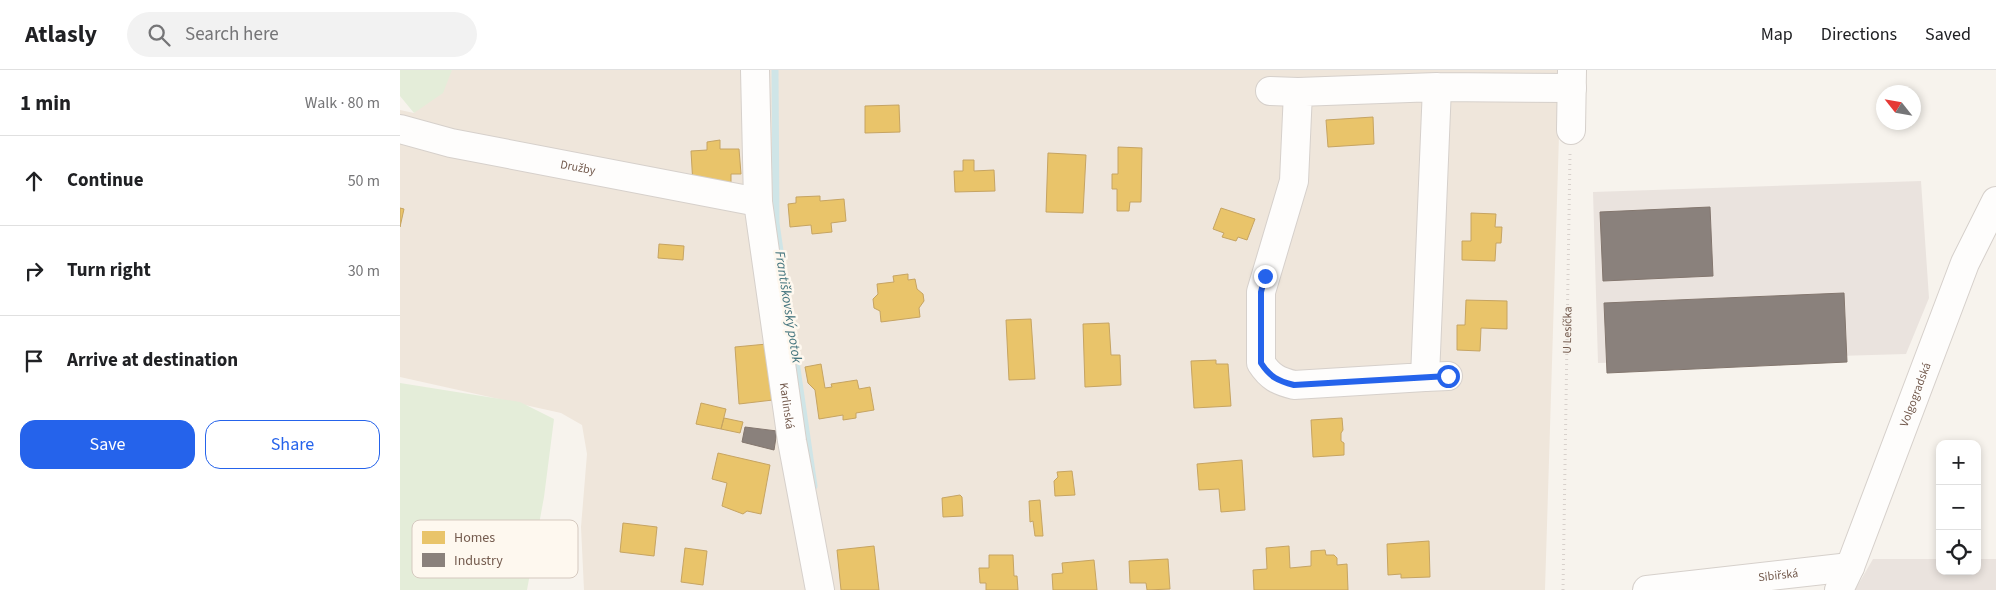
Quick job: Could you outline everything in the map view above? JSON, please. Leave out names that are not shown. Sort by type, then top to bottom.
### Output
[{"type":"street","name":"Karlinská","points":[[755,70],[758,202],[792,441],[820,590]]},
{"type":"street","points":[[1270,91],[1298,92],[1437,87],[1572,79],[1571,130]]},
{"type":"street","points":[[1298,92],[1294,181],[1261,292],[1261,363],[1267,373],[1277,380],[1294,385],[1437,377],[1437,87]]},
{"type":"street","name":"Družby","points":[[400,129],[451,143],[758,202]]},
{"type":"street","name":"Volgogradská","points":[[1844,578],[1966,263],[1989,210],[1996,201]]},
{"type":"street","name":"Sibiřská","points":[[1647,590],[1844,578]]},
{"type":"path","name":"U Lesíčka","points":[[1563,590],[1571,130]]},
{"type":"shaded area","points":[[452,70],[1561,70],[1545,590],[584,590],[581,527],[587,454],[582,425],[561,413],[400,377],[400,110],[414,113]]},
{"type":"shaded area","points":[[1921,181],[1929,298],[1906,354],[1598,363],[1593,192]]},
{"type":"shaded area","points":[[1873,559],[1936,559],[1936,575],[1981,575],[1981,559],[1996,559],[1996,590],[1855,590]]},
{"type":"green space","points":[[400,70],[452,70],[443,93],[414,113],[400,96]]},
{"type":"green space","points":[[400,383],[520,402],[554,419],[540,520],[412,520],[412,578],[529,578],[527,590],[400,590]]},
{"type":"building: Homes","points":[[899,105],[900,132],[865,133],[865,106]]},
{"type":"building: Homes","points":[[1373,117],[1374,144],[1328,147],[1326,120]]},
{"type":"building: Homes","points":[[720,140],[720,149],[739,149],[741,174],[731,174],[731,183],[693,185],[691,151],[707,150],[707,142]]},
{"type":"building: Homes","points":[[1118,147],[1142,148],[1141,202],[1130,202],[1129,211],[1117,211],[1117,189],[1112,189],[1112,174],[1118,174]]},
{"type":"building: Homes","points":[[1048,153],[1086,155],[1083,213],[1046,212]]},
{"type":"building: Homes","points":[[963,160],[974,160],[974,171],[994,170],[995,191],[955,192],[954,171],[963,171]]},
{"type":"building: Homes","points":[[820,196],[820,201],[844,199],[846,221],[831,223],[832,232],[812,234],[811,225],[790,227],[788,204],[796,203],[796,197]]},
{"type":"building: Homes","points":[[400,208],[404,209],[400,227]]},
{"type":"building: Homes","points":[[1221,208],[1255,219],[1247,240],[1238,237],[1236,241],[1222,237],[1224,233],[1213,229]]},
{"type":"building: Homes","points":[[1471,213],[1496,214],[1495,227],[1502,227],[1501,243],[1496,243],[1495,261],[1462,260],[1462,241],[1471,241]]},
{"type":"building: Homes","points":[[659,244],[684,246],[683,260],[658,258]]},
{"type":"building: Homes","points":[[908,274],[908,280],[915,279],[917,289],[923,294],[924,301],[919,308],[920,317],[881,322],[880,311],[874,308],[873,299],[878,294],[877,284],[894,282],[893,276]]},
{"type":"building: Homes","points":[[1466,300],[1507,301],[1507,329],[1481,328],[1480,351],[1457,350],[1457,325],[1465,325]]},
{"type":"building: Homes","points":[[1031,319],[1035,379],[1009,380],[1006,320]]},
{"type":"building: Homes","points":[[1109,323],[1111,355],[1120,355],[1121,385],[1085,387],[1083,324]]},
{"type":"building: Homes","points":[[767,344],[773,400],[739,404],[735,347]]},
{"type":"building: Homes","points":[[1216,360],[1216,364],[1228,364],[1231,406],[1194,408],[1191,361]]},
{"type":"building: Homes","points":[[821,364],[825,388],[832,387],[831,384],[857,380],[859,389],[870,387],[874,410],[856,413],[856,418],[843,420],[843,415],[819,419],[815,390],[808,383],[805,367]]},
{"type":"building: Homes","points":[[701,403],[726,409],[721,429],[696,424]]},
{"type":"building: Homes","points":[[724,418],[743,422],[740,433],[721,429]]},
{"type":"building: Homes","points":[[1342,418],[1343,430],[1341,441],[1344,443],[1344,455],[1313,457],[1311,420]]},
{"type":"building: Homes","points":[[718,453],[770,465],[761,514],[747,511],[743,514],[722,506],[727,483],[712,479]]},
{"type":"building: Homes","points":[[1242,460],[1245,510],[1221,512],[1219,489],[1199,490],[1197,464]]},
{"type":"building: Homes","points":[[1072,471],[1075,495],[1055,496],[1054,481],[1058,477],[1057,472]]},
{"type":"building: Homes","points":[[960,495],[962,497],[963,516],[943,517],[942,498]]},
{"type":"building: Homes","points":[[1040,500],[1043,536],[1035,536],[1033,521],[1030,522],[1029,501]]},
{"type":"building: Homes","points":[[623,523],[657,527],[654,556],[620,552]]},
{"type":"building: Homes","points":[[1429,541],[1430,577],[1401,578],[1401,574],[1388,575],[1387,544]]},
{"type":"building: Homes","points":[[874,546],[879,590],[841,590],[837,550]]},
{"type":"building: Homes","points":[[1289,546],[1290,568],[1311,566],[1311,551],[1325,550],[1326,555],[1334,555],[1337,558],[1337,565],[1347,564],[1348,590],[1254,590],[1253,570],[1267,569],[1266,548]]},
{"type":"building: Homes","points":[[685,548],[707,551],[703,585],[681,582]]},
{"type":"building: Homes","points":[[989,555],[1013,555],[1014,576],[1017,576],[1018,590],[986,590],[986,583],[980,583],[979,568],[989,568]]},
{"type":"building: Homes","points":[[1168,559],[1170,589],[1147,590],[1146,583],[1130,583],[1129,561]]},
{"type":"building: Homes","points":[[1094,560],[1097,590],[1053,590],[1052,574],[1063,573],[1062,563]]},
{"type":"building: Industry","points":[[1710,207],[1713,276],[1603,281],[1600,212]]},
{"type":"building: Industry","points":[[1844,293],[1847,362],[1607,373],[1604,303]]},
{"type":"building: Industry","points":[[745,427],[777,431],[774,450],[742,442]]},
{"type":"waterway","name":"Františkovský potok","points":[[775,70],[776,223],[814,486]]},
{"type":"route","points":[[1265,276],[1261,292],[1261,363],[1267,373],[1277,380],[1294,385],[1448,376]]}]
